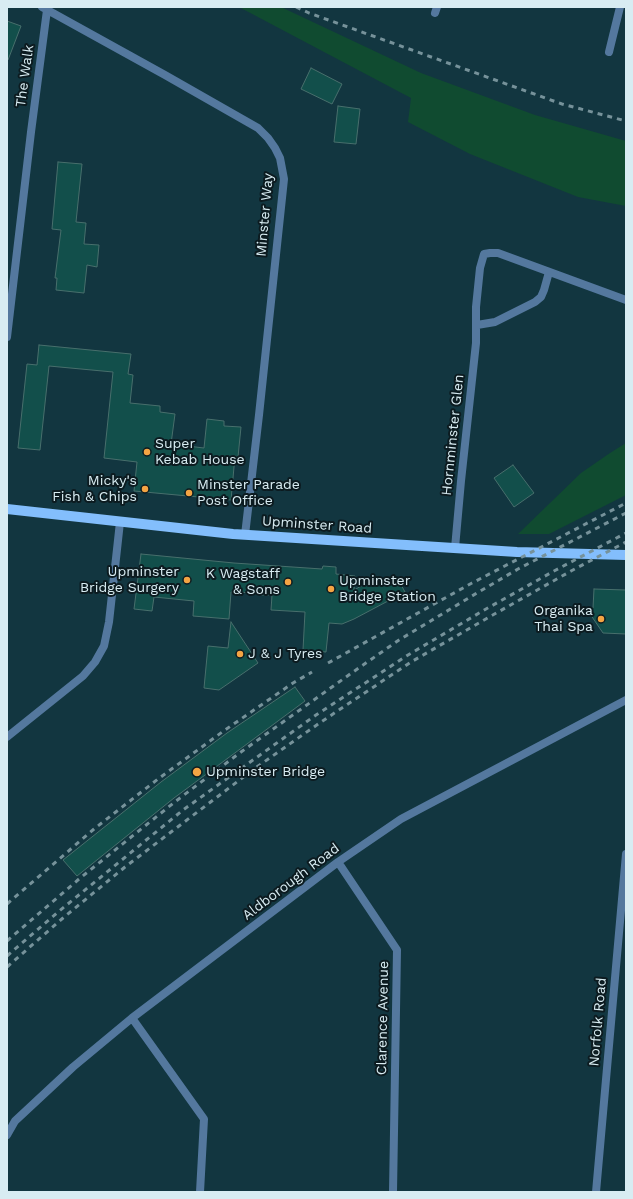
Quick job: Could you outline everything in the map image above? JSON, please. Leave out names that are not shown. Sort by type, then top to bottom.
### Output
[{"type":"main road","name":"Upminster Road","points":[[7,509],[245,534],[517,552],[626,555]]},
{"type":"street","points":[[609,52],[620,7]]},
{"type":"street","name":"The Walk","points":[[7,337],[45,8]]},
{"type":"street","name":"Minster Way","points":[[45,8],[258,128],[268,138],[280,158],[284,179],[245,534]]},
{"type":"street","name":"Hornminster Glen","points":[[455,548],[476,343],[476,307],[480,268],[484,254],[490,252],[498,253],[626,300]]},
{"type":"street","points":[[477,325],[495,322],[535,302],[544,290],[549,272]]},
{"type":"street","points":[[7,737],[83,676],[95,662],[104,646],[109,622],[120,522]]},
{"type":"street","name":"Aldborough Road","points":[[7,1135],[15,1121],[73,1067],[132,1018],[338,862],[401,819],[626,700]]},
{"type":"street","name":"Norfolk Road","points":[[596,1192],[626,854]]},
{"type":"street","name":"Clarence Avenue","points":[[338,862],[397,950],[393,1192]]},
{"type":"street","points":[[132,1018],[204,1119],[200,1192]]},
{"type":"green space","points":[[239,7],[281,7],[421,73],[535,115],[626,141],[626,206],[578,197],[470,154],[408,122],[411,98]]},
{"type":"green space","points":[[626,443],[626,495],[549,534],[518,534],[581,473]]},
{"type":"building","points":[[7,21],[21,26],[8,60],[7,59]]},
{"type":"building","points":[[311,68],[342,84],[332,104],[301,89]]},
{"type":"building","points":[[338,106],[360,109],[356,144],[334,142]]},
{"type":"building","points":[[58,162],[82,164],[76,222],[86,223],[84,244],[99,245],[97,267],[87,265],[84,293],[56,290],[57,278],[55,278],[61,230],[52,229]]},
{"type":"building","points":[[39,345],[131,354],[128,374],[133,375],[130,403],[160,406],[160,412],[175,414],[171,444],[204,448],[207,419],[224,421],[224,426],[241,427],[238,457],[235,456],[231,500],[134,491],[137,462],[104,458],[113,372],[49,366],[40,450],[18,448],[27,364],[37,365]]},
{"type":"building","points":[[513,465],[534,493],[514,507],[494,478]]},
{"type":"building","points":[[141,554],[234,563],[322,569],[323,566],[336,567],[336,574],[355,576],[354,590],[374,579],[377,584],[384,580],[387,584],[393,581],[394,583],[399,581],[405,592],[342,624],[329,623],[326,652],[303,650],[305,612],[271,610],[272,595],[231,592],[229,619],[193,616],[194,601],[154,597],[152,611],[134,609]]},
{"type":"building","points":[[594,589],[626,590],[626,634],[603,633],[588,611],[593,608]]},
{"type":"building","points":[[231,622],[258,663],[219,690],[204,688],[208,646],[228,648]]},
{"type":"building","points":[[295,687],[305,701],[174,798],[77,876],[63,860],[161,782],[227,733]]},
{"type":"railway","points":[[296,7],[562,104],[626,121]]},
{"type":"railway","points":[[328,663],[472,583],[626,503]]},
{"type":"railway","points":[[7,941],[79,879],[176,801],[241,752],[399,640],[518,569],[626,513]]},
{"type":"railway","points":[[7,956],[58,912],[183,810],[316,715],[408,655],[486,609],[626,533]]},
{"type":"railway","points":[[7,967],[125,867],[254,769],[321,722],[411,662],[571,571],[626,542]]},
{"type":"railway","points":[[7,904],[94,829],[158,779],[225,730],[293,683],[312,672]]},
{"type":"place","name":"Super Kebab House","points":[[147,452]]},
{"type":"place","name":"Micky's Fish & Chips","points":[[145,489]]},
{"type":"place","name":"Minster Parade Post Office","points":[[189,493]]},
{"type":"place","name":"Upminster Bridge Surgery","points":[[187,580]]},
{"type":"place","name":"K Wagstaff & Sons","points":[[288,582]]},
{"type":"place","name":"Upminster Bridge Station","points":[[331,589]]},
{"type":"place","name":"Organika Thai Spa","points":[[601,619]]},
{"type":"place","name":"J & J Tyres","points":[[240,654]]},
{"type":"place","name":"Upminster Bridge","points":[[197,772]]}]
